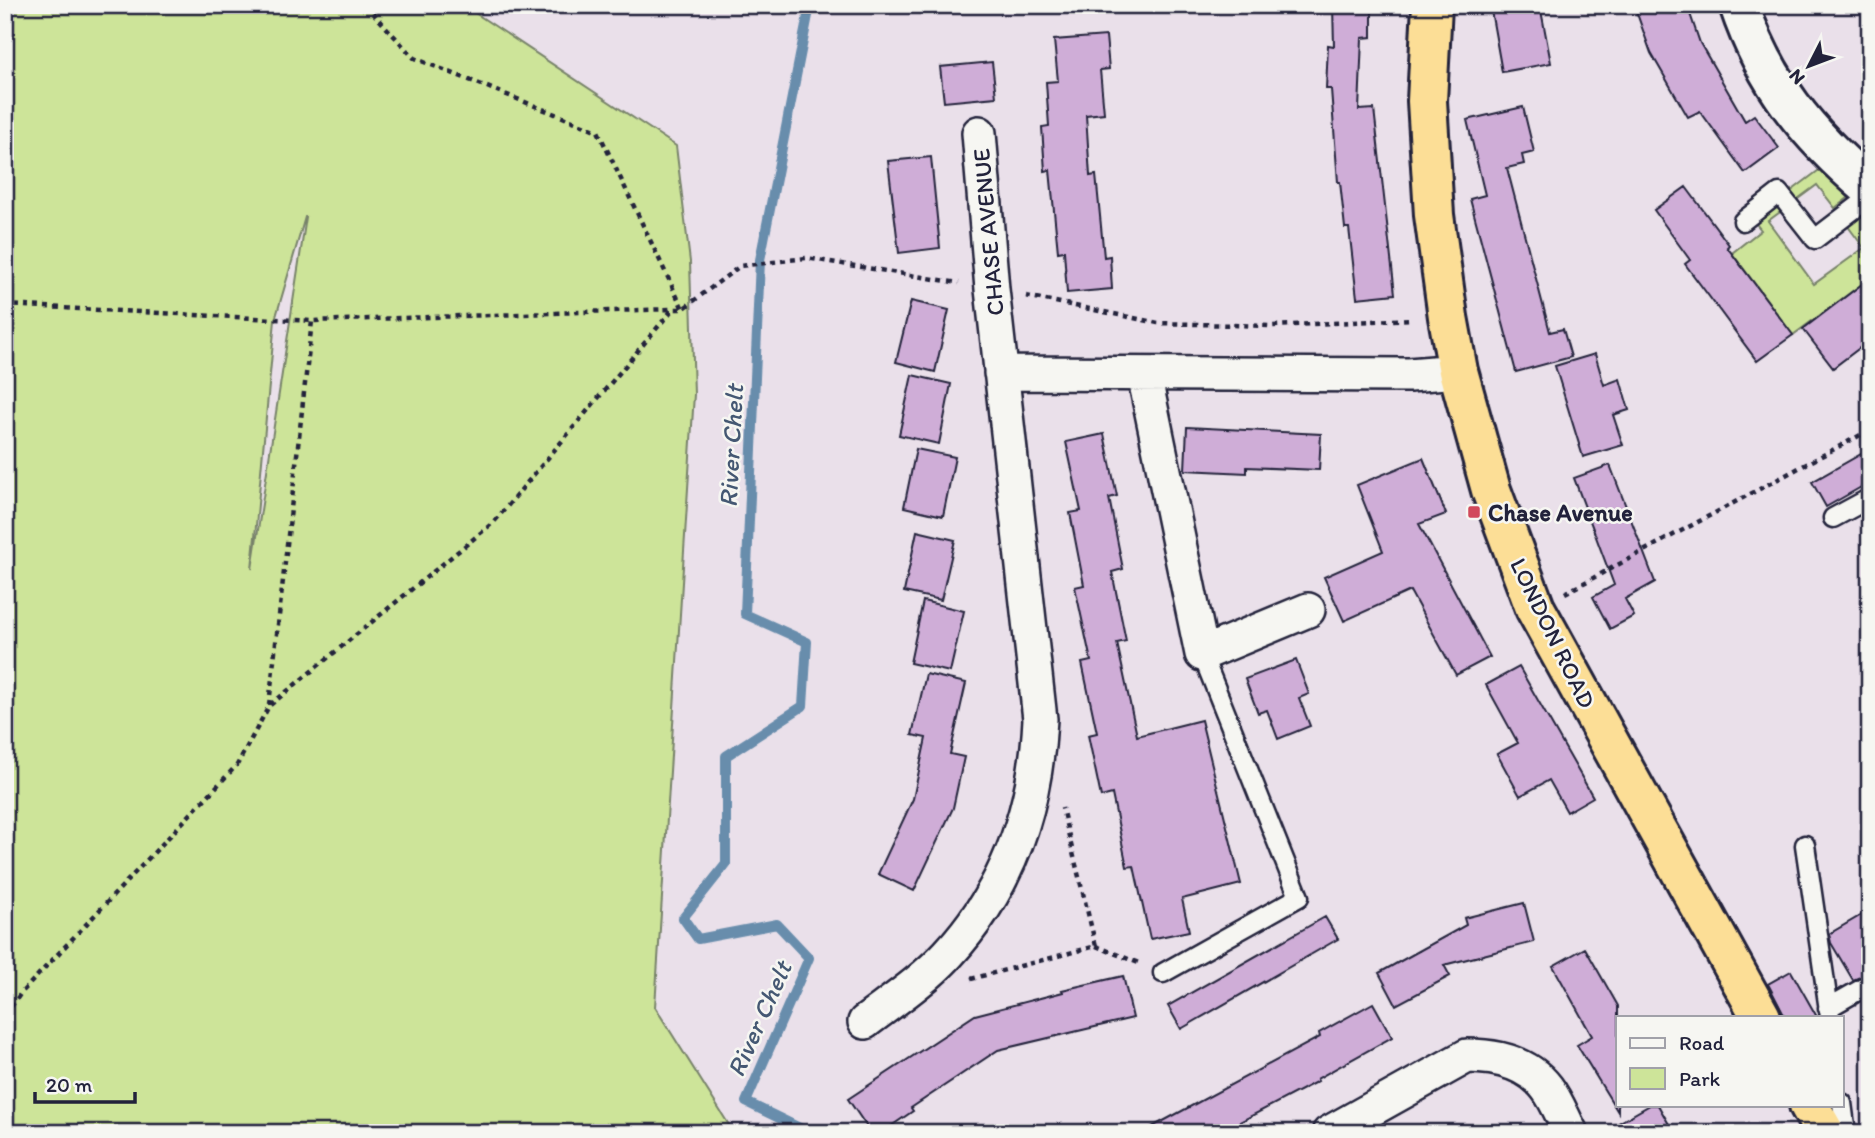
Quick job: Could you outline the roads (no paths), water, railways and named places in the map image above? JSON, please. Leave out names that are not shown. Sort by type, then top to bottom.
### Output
[{"type":"highway","name":"LONDON ROAD","points":[[1432,5],[1427,101],[1435,228],[1458,371],[1491,490],[1535,608],[1759,1016]]},
{"type":"highway","points":[[1810,1106],[1825,1133]]},
{"type":"street","points":[[1739,5],[1763,65],[1780,93],[1835,158],[1870,188]]},
{"type":"street","name":"CHASE AVENUE","points":[[865,1022],[923,978],[948,954],[989,900],[1022,831],[1038,757],[1040,719],[992,289],[979,133]]},
{"type":"street","points":[[1001,373],[1409,375],[1458,371]]},
{"type":"street","points":[[1144,373],[1202,654],[1308,610]]},
{"type":"street","points":[[1329,1133],[1467,1056],[1486,1056],[1505,1060],[1535,1076],[1547,1088],[1571,1133]]},
{"type":"lane","points":[[1744,221],[1779,194],[1815,239],[1870,197]]},
{"type":"lane","points":[[1833,518],[1870,498]]},
{"type":"lane","points":[[1163,973],[1299,897],[1202,654]]},
{"type":"lane","points":[[1805,845],[1829,1013],[1870,984]]},
{"type":"lane","points":[[1842,1106],[1846,1133]]},
{"type":"waterway","name":"River Chelt","points":[[810,5],[760,260],[745,614],[807,642],[803,706],[726,756],[726,864],[683,918],[698,939],[777,924],[809,958],[746,1102],[810,1133]]},
{"type":"place","name":"Chase Avenue","points":[[1474,512]]}]
